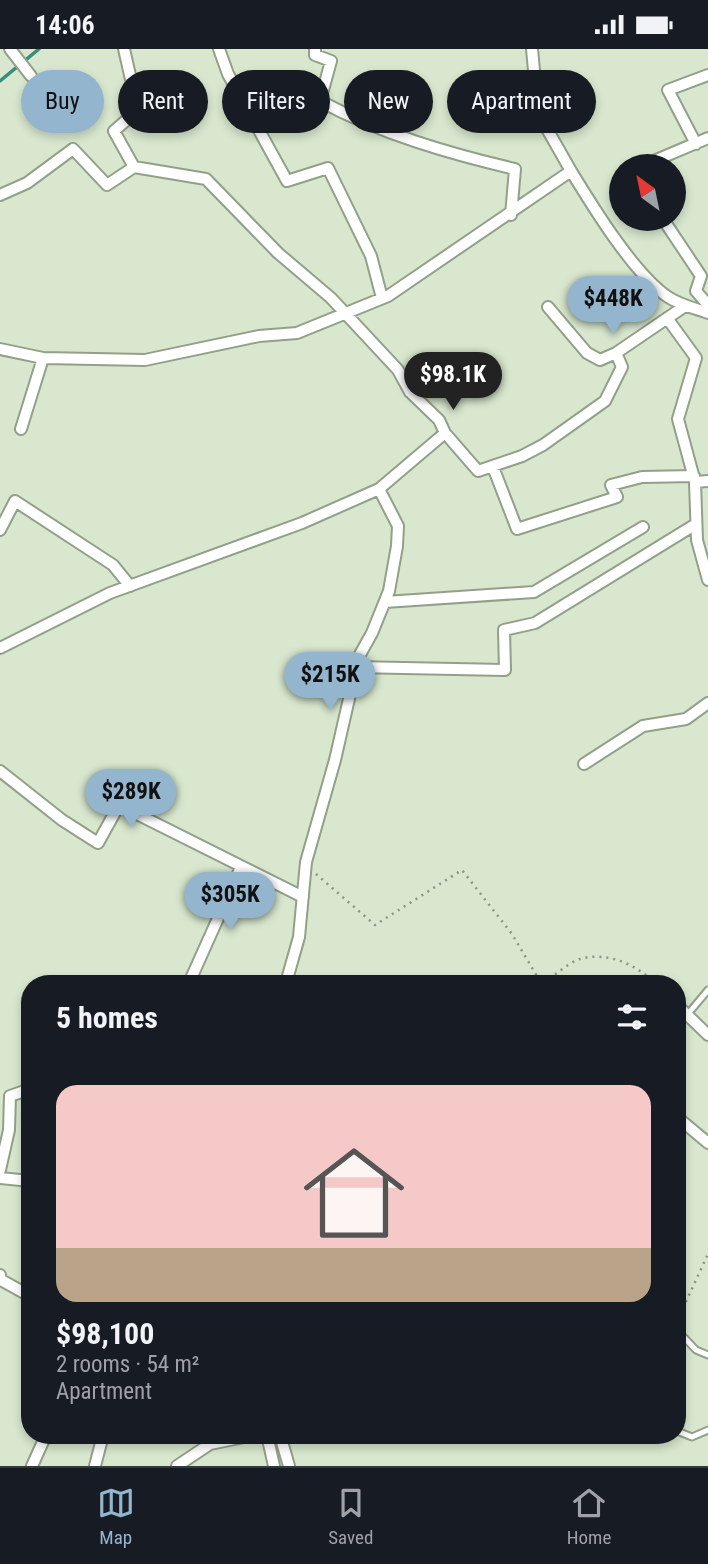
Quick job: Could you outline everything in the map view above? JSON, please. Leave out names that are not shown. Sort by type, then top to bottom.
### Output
[{"type":"street","points":[[124,49],[138,110],[114,131],[134,167]]},
{"type":"street","points":[[219,49],[228,74],[287,181],[328,168],[371,256],[382,298]]},
{"type":"street","points":[[315,49],[315,55],[331,61],[320,101],[365,125],[459,155],[515,169],[511,215]]},
{"type":"street","points":[[532,49],[538,113],[571,171],[644,276],[666,296],[685,306],[708,313]]},
{"type":"street","points":[[13,53],[27,70]]},
{"type":"street","points":[[696,145],[668,90],[708,75]]},
{"type":"street","points":[[673,154],[708,138]]},
{"type":"street","points":[[0,195],[27,183],[73,149],[107,185],[134,167],[205,179],[278,253],[344,313],[398,370],[410,392],[439,420],[445,433],[478,471],[543,445],[606,401],[622,367],[616,353]]},
{"type":"street","points":[[0,349],[43,358],[145,360],[259,336],[297,333],[382,298],[511,215],[571,171]]},
{"type":"street","points":[[671,231],[701,276],[696,291],[708,305]]},
{"type":"street","points":[[548,307],[593,359],[600,360],[616,353],[685,306]]},
{"type":"street","points":[[667,318],[696,358],[678,419],[694,479],[701,563],[708,580]]},
{"type":"street","points":[[21,429],[43,358]]},
{"type":"street","points":[[0,648],[130,586],[302,523],[379,489],[445,433]]},
{"type":"street","points":[[493,467],[517,529],[617,497],[611,485],[642,477],[708,481]]},
{"type":"street","points":[[288,975],[299,937],[306,865],[343,725],[353,667],[372,633],[384,602],[397,546],[398,526],[379,489]]},
{"type":"street","points":[[0,530],[15,501],[113,565],[130,586]]},
{"type":"street","points":[[353,667],[505,670],[504,630],[536,623],[696,524]]},
{"type":"street","points":[[384,602],[534,592],[643,527]]},
{"type":"street","points":[[584,764],[643,726],[686,719],[708,703]]},
{"type":"street","points":[[0,771],[62,820],[98,842],[119,804],[303,897]]},
{"type":"street","points":[[193,975],[241,867]]},
{"type":"street","points":[[687,1015],[708,1035]]},
{"type":"street","points":[[0,1170],[9,1131],[10,1096],[21,1092]]},
{"type":"street","points":[[686,1125],[708,1143]]},
{"type":"street","points":[[0,1178],[21,1180]]},
{"type":"street","points":[[0,1275],[1,1280],[21,1291]]},
{"type":"street","points":[[32,1466],[42,1444]]},
{"type":"street","points":[[95,1466],[101,1444]]},
{"type":"street","points":[[177,1466],[211,1444]]},
{"type":"street","points":[[269,1444],[274,1466]]},
{"type":"street","points":[[283,1444],[289,1466]]},
{"type":"lane","points":[[687,1015],[708,991]]},
{"type":"lane","points":[[686,1339],[696,1350],[708,1355]]},
{"type":"lane","points":[[686,1435],[692,1437],[708,1430]]},
{"type":"path","points":[[306,865],[376,925],[462,870],[512,934],[537,975]]},
{"type":"path","points":[[555,975],[580,959],[606,958],[622,961],[647,975]]},
{"type":"path","points":[[686,1302],[708,1254]]},
{"type":"waterway","points":[[0,81],[39,49]]}]
